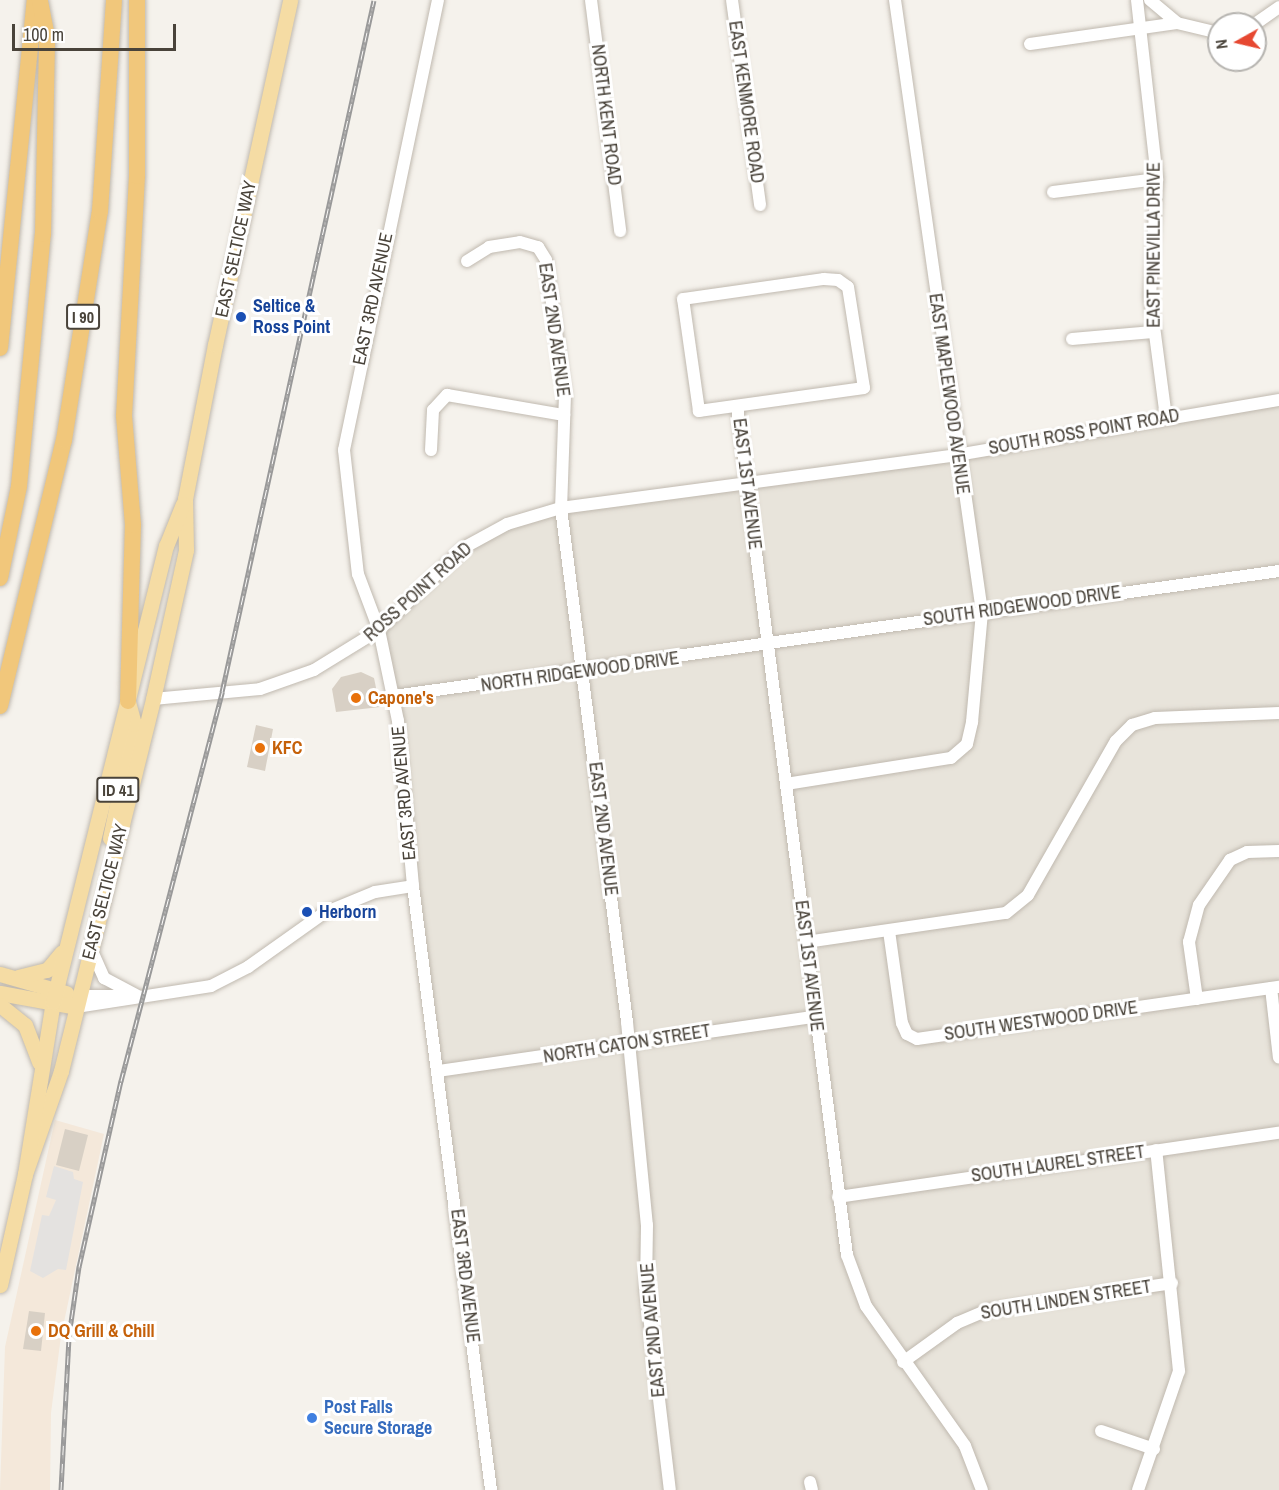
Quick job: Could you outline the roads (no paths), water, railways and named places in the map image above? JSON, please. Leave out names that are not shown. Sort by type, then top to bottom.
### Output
[{"type":"highway","points":[[0,348],[35,0]]},
{"type":"highway","points":[[0,578],[19,486],[43,234],[47,37],[40,0]]},
{"type":"highway","name":"I 90","points":[[0,706],[64,440],[96,233],[114,0]]},
{"type":"highway","points":[[128,701],[133,525],[124,416],[137,176],[137,0]]},
{"type":"main road","name":"EAST SELTICE WAY","points":[[0,1285],[25,1174],[39,1066],[166,546],[186,499],[290,0]]},
{"type":"main road","name":"EAST SELTICE WAY","points":[[25,1174],[61,1071],[153,699],[186,550],[186,499]]},
{"type":"main road","name":"ROSS POINT ROAD","points":[[128,701],[153,699]]},
{"type":"main road","name":"ID 41","points":[[107,882],[113,812],[134,724],[128,701]]},
{"type":"main road","points":[[7,976],[53,966],[68,941]]},
{"type":"main road","points":[[7,976],[55,996]]},
{"type":"main road","points":[[0,993],[55,996],[78,1001]]},
{"type":"main road","points":[[0,1005],[25,1025],[39,1066]]},
{"type":"street","name":"EAST 3RD AVENUE","points":[[438,0],[344,450],[358,574],[379,630],[394,696],[413,886],[491,1490]]},
{"type":"street","name":"NORTH KENT ROAD","points":[[591,0],[620,231]]},
{"type":"street","name":"EAST KENMORE ROAD","points":[[732,0],[760,205]]},
{"type":"street","name":"EAST MAPLEWOOD AVENUE","points":[[786,784],[951,758],[967,744],[982,612],[957,455],[895,0]]},
{"type":"street","name":"EAST PINEVILLA DRIVE","points":[[1137,0],[1157,179],[1150,271],[1153,332],[1166,418]]},
{"type":"street","points":[[1150,0],[1177,23]]},
{"type":"street","points":[[1030,44],[1177,23],[1207,30]]},
{"type":"street","points":[[1053,192],[1157,179]]},
{"type":"street","name":"EAST 2ND AVENUE","points":[[468,261],[489,247],[520,242],[530,243],[543,254],[565,395],[561,508],[628,1044],[647,1225],[646,1290],[670,1490]]},
{"type":"street","points":[[824,279],[843,282],[851,298],[864,388],[737,406],[699,411],[683,299],[824,279]]},
{"type":"street","points":[[1072,339],[1153,332]]},
{"type":"street","points":[[431,450],[433,410],[447,396],[564,415]]},
{"type":"street","name":"SOUTH ROSS POINT ROAD","points":[[747,483],[957,455],[1279,399]]},
{"type":"street","name":"EAST 1ST AVENUE","points":[[737,406],[838,1197],[855,1282],[903,1362],[965,1446],[982,1490]]},
{"type":"street","name":"ROSS POINT ROAD","points":[[153,699],[283,683],[379,630],[465,547],[507,524],[561,508],[747,483]]},
{"type":"street","name":"SOUTH RIDGEWOOD DRIVE","points":[[766,643],[1279,570]]},
{"type":"street","name":"NORTH RIDGEWOOD DRIVE","points":[[394,696],[582,673],[766,643]]},
{"type":"street","points":[[806,942],[889,931],[1014,909],[1038,878],[1116,741],[1132,725],[1155,718],[1279,713]]},
{"type":"street","points":[[1197,999],[1189,933],[1199,905],[1230,860],[1247,852],[1279,851]]},
{"type":"street","points":[[78,1001],[139,997],[211,986],[248,967],[324,913],[375,892],[413,886]]},
{"type":"street","name":"SOUTH WESTWOOD DRIVE","points":[[889,931],[902,1023],[908,1034],[917,1039],[1275,988]]},
{"type":"street","points":[[92,945],[95,965],[104,978],[139,997]]},
{"type":"street","points":[[1275,988],[1279,1058]]},
{"type":"street","name":"NORTH CATON STREET","points":[[438,1071],[815,1017]]},
{"type":"street","name":"SOUTH LAUREL STREET","points":[[838,1197],[1279,1133]]},
{"type":"street","points":[[1138,1490],[1179,1371],[1172,1283],[1156,1150]]},
{"type":"street","name":"SOUTH LINDEN STREET","points":[[903,1362],[957,1323],[988,1310],[1172,1283]]},
{"type":"street","points":[[1101,1431],[1154,1449]]},
{"type":"railway","points":[[61,1490],[69,1336],[79,1267],[121,1081],[222,692],[374,0]]},
{"type":"place","name":"Seltice & Ross Point","points":[[241,317]]},
{"type":"place","name":"Capone's","points":[[356,698]]},
{"type":"place","name":"KFC","points":[[260,748]]},
{"type":"place","name":"Herborn","points":[[307,912]]},
{"type":"place","name":"DQ Grill & Chill","points":[[36,1331]]},
{"type":"place","name":"Post Falls Secure Storage","points":[[312,1418]]}]
